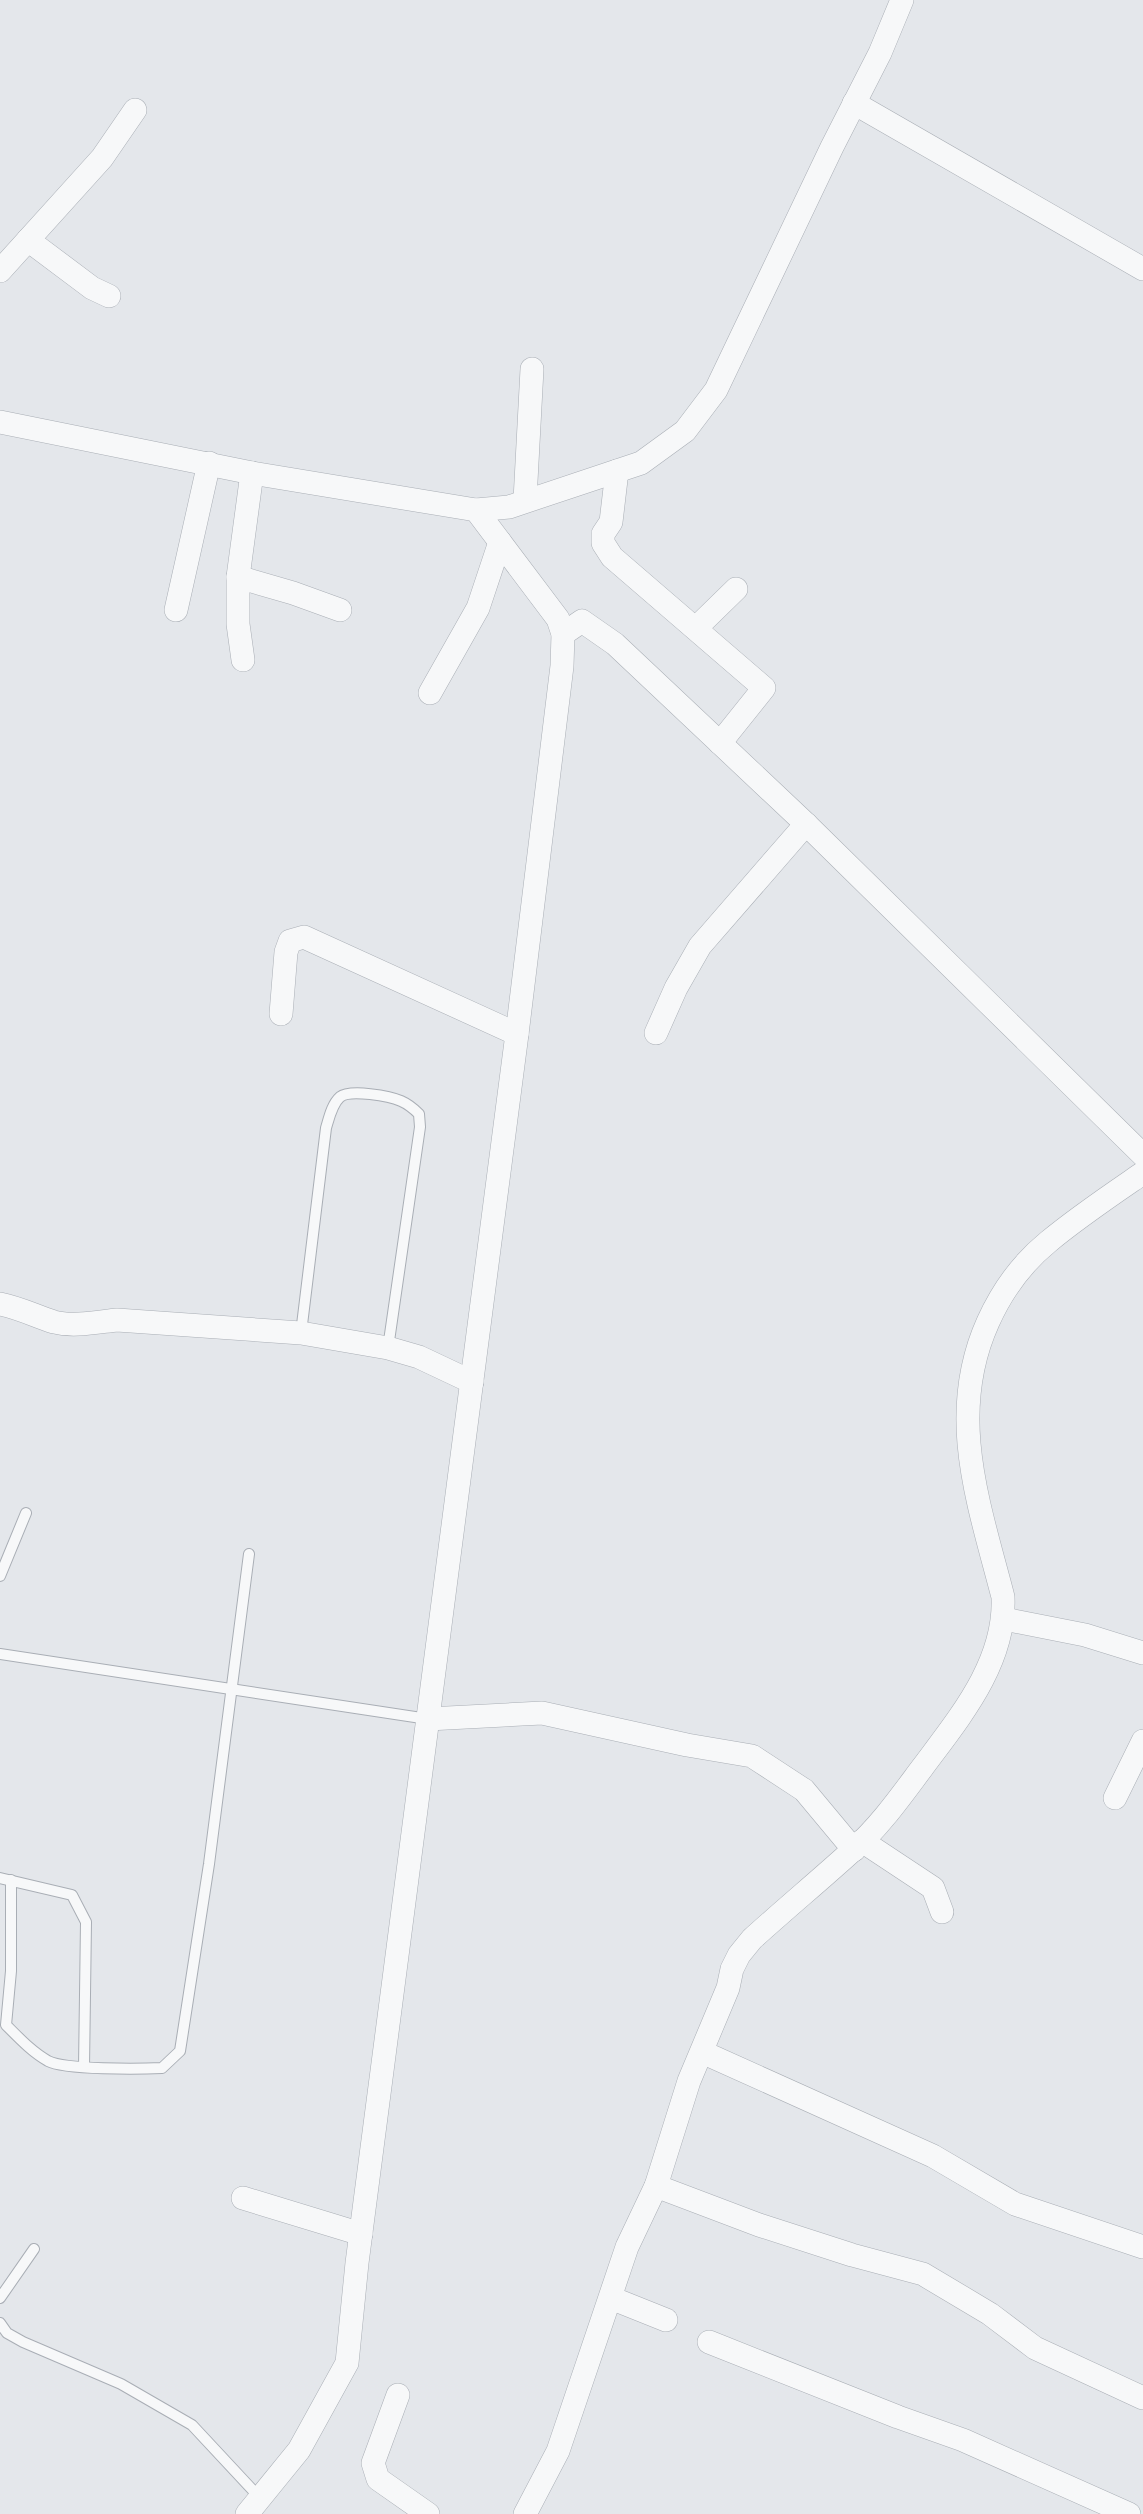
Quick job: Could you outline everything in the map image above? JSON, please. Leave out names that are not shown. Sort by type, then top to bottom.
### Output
[{"type":"street","points":[[0,422],[252,473],[476,510],[509,507],[641,463],[685,430],[716,390],[880,53],[902,0]]},
{"type":"street","points":[[855,103],[1143,269]]},
{"type":"street","points":[[0,271],[102,158],[135,110]]},
{"type":"street","points":[[28,240],[92,288],[109,296]]},
{"type":"street","points":[[525,500],[532,369]]},
{"type":"street","points":[[176,610],[209,463]]},
{"type":"street","points":[[617,471],[611,522],[603,534],[603,543],[612,558],[764,688],[720,744]]},
{"type":"street","points":[[243,660],[238,624],[238,577],[252,473]]},
{"type":"street","points":[[254,2506],[299,2450],[346,2363],[560,680],[563,634],[558,620],[476,510]]},
{"type":"street","points":[[430,693],[478,608],[500,542]]},
{"type":"street","points":[[238,577],[340,610]]},
{"type":"street","points":[[696,628],[736,589]]},
{"type":"street","points":[[563,634],[582,621],[615,644],[806,824],[1143,1155]]},
{"type":"street","points":[[656,1033],[676,988],[700,946],[806,824]]},
{"type":"street","points":[[281,1014],[286,952],[290,941],[304,937],[517,1034]]},
{"type":"street","points":[[525,2514],[558,2451],[627,2247],[656,2186],[689,2081],[739,1955],[752,1939],[858,1845],[897,1802],[960,1720],[985,1674],[1004,1619],[1003,1597],[970,1464],[967,1398],[973,1364],[1000,1296],[1018,1271],[1047,1242],[1143,1173]]},
{"type":"street","points":[[0,1304],[23,1309],[57,1322],[91,1323],[117,1320],[301,1333],[388,1348],[419,1357],[472,1382]]},
{"type":"street","points":[[1004,1619],[1085,1635],[1143,1653]]},
{"type":"street","points":[[428,1719],[542,1713],[687,1745],[752,1756],[804,1790],[858,1845],[933,1888],[942,1912]]},
{"type":"street","points":[[1115,1798],[1143,1741]]},
{"type":"street","points":[[702,2052],[933,2156],[1015,2204],[1143,2248]]},
{"type":"street","points":[[656,2186],[759,2225],[852,2255],[923,2274],[990,2314],[1035,2348],[1143,2398]]},
{"type":"street","points":[[243,2198],[361,2234]]},
{"type":"street","points":[[611,2298],[666,2320]]},
{"type":"street","points":[[709,2343],[963,2440],[1130,2514],[1143,2505]]},
{"type":"street","points":[[398,2395],[373,2463],[378,2479],[428,2514]]},
{"type":"lane","points":[[301,1333],[326,1128],[333,1107],[341,1097],[351,1093],[366,1094],[400,1100],[419,1114],[420,1127],[388,1348]]},
{"type":"lane","points":[[0,1576],[26,1513]]},
{"type":"lane","points":[[84,2067],[86,1922],[72,1895],[6,1879],[11,1971],[6,2025],[50,2063],[84,2067],[162,2068],[180,2051],[178,2040],[209,1864],[249,1554]]},
{"type":"lane","points":[[0,1654],[428,1719]]},
{"type":"lane","points":[[0,2298],[34,2249]]},
{"type":"lane","points":[[0,2323],[7,2333],[23,2343],[121,2384],[192,2425],[254,2506]]}]
